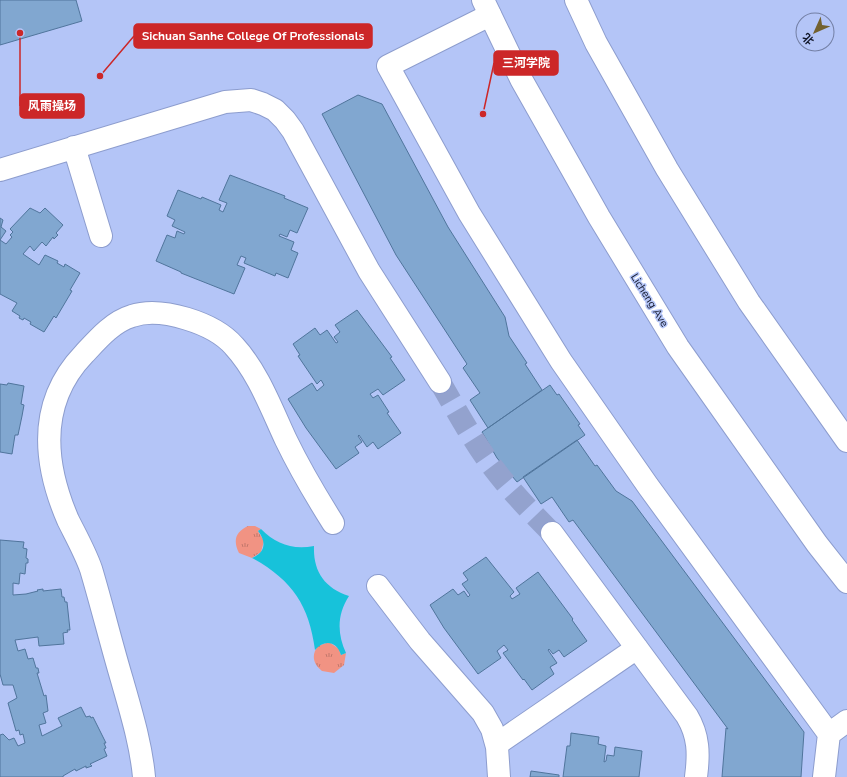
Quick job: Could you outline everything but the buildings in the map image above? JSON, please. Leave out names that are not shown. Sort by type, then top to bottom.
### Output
[{"type":"main road","points":[[576,0],[596,43],[667,169],[749,302],[847,441]]},
{"type":"main road","points":[[487,8],[388,66],[469,212],[561,361],[644,479],[829,734],[824,777]]},
{"type":"main road","name":"Licheng Ave","points":[[487,8],[521,79],[599,217],[678,347],[817,544],[847,582]]},
{"type":"main road","points":[[0,170],[225,102],[251,100],[275,110],[293,131],[369,271],[440,382]]},
{"type":"main road","points":[[74,148],[101,236]]},
{"type":"main road","points":[[144,777],[139,743],[90,566],[67,517],[54,478],[49,439],[49,425],[54,402],[67,374],[102,335],[126,318],[142,312],[163,313],[184,318],[218,334],[233,345],[244,357],[263,389],[301,470],[334,522]]},
{"type":"main road","points":[[552,533],[692,724],[698,744],[696,777]]},
{"type":"main road","points":[[378,586],[420,641],[483,713],[492,729],[497,744],[500,777]]},
{"type":"main road","points":[[497,744],[637,648]]},
{"type":"main road","points":[[829,734],[847,721]]},
{"type":"green space","points":[[248,526],[255,526],[261,529],[258,531],[264,541],[261,552],[252,558],[239,553],[236,545],[236,537],[240,531]]},
{"type":"green space","points":[[329,642],[339,649],[341,655],[346,653],[344,665],[334,673],[322,671],[314,659],[314,653],[318,646]]},
{"type":"shaded area","points":[[261,529],[273,539],[285,545],[299,547],[314,546],[314,555],[318,571],[322,577],[340,593],[349,596],[340,617],[341,638],[346,653],[341,655],[337,647],[330,643],[322,644],[315,650],[308,620],[296,595],[278,575],[252,558],[260,553],[263,547],[263,539],[258,531]]},
{"type":"tunnel","points":[[440,382],[471,435],[491,465],[520,500],[552,533]]},
{"type":"place","name":"风雨操场","points":[[20,33]]},
{"type":"place","name":"Sichuan Sanhe College Of Professionals","points":[[100,76]]},
{"type":"place","name":"三河学院","points":[[483,114]]}]
